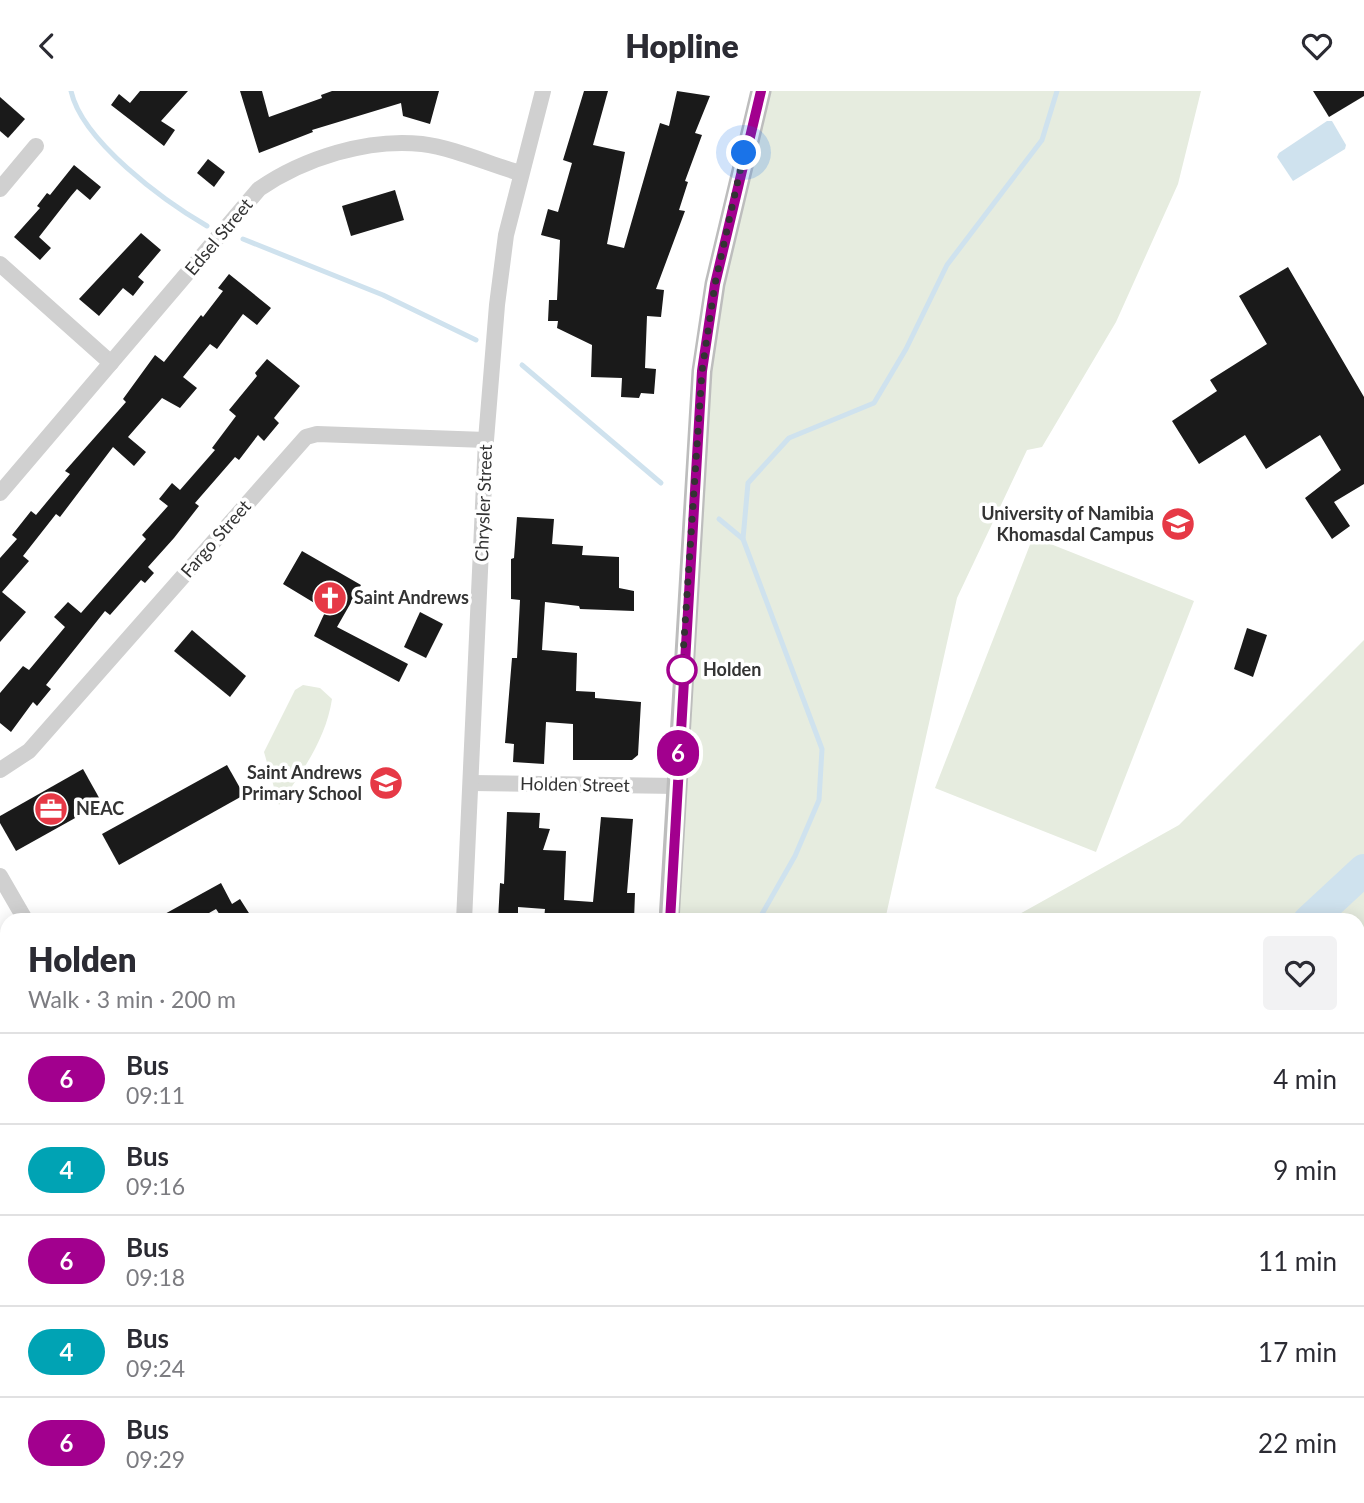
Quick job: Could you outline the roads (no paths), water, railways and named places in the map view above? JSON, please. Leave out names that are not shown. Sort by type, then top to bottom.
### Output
[{"type":"main road","points":[[670,913],[702,371],[715,284],[761,91]]},
{"type":"street","name":"Chrysler Street","points":[[464,913],[486,440],[497,305],[506,235],[543,91]]},
{"type":"street","name":"Edsel Street","points":[[0,493],[260,189],[292,169],[359,148],[399,143],[425,145],[520,173]]},
{"type":"street","points":[[0,189],[36,146]]},
{"type":"street","points":[[0,264],[111,363]]},
{"type":"street","name":"Fargo Street","points":[[0,770],[29,751],[306,437],[317,434],[486,440]]},
{"type":"street","name":"Holden Street","points":[[472,783],[677,786]]},
{"type":"street","points":[[0,876],[21,913]]},
{"type":"water","points":[[1327,121],[1332,121],[1346,145],[1345,149],[1293,181],[1277,157],[1279,153]]},
{"type":"waterway","points":[[71,91],[78,110],[91,130],[127,168],[207,226]]},
{"type":"waterway","points":[[763,913],[795,856],[819,800],[822,749],[743,539],[748,483],[789,438],[874,403],[906,349],[947,265],[1042,140],[1057,91]]},
{"type":"waterway","points":[[243,239],[383,295],[476,340]]},
{"type":"waterway","points":[[522,365],[661,483]]},
{"type":"waterway","points":[[719,519],[743,539]]},
{"type":"waterway","points":[[1318,913],[1364,870]]},
{"type":"place","name":"University of Namibia Khomasdal Campus","points":[[1178,524]]},
{"type":"place","name":"Saint Andrews","points":[[330,598]]},
{"type":"place","name":"Holden","points":[[682,670]]},
{"type":"place","name":"Saint Andrews Primary School","points":[[386,783]]},
{"type":"place","name":"NEAC","points":[[51,809]]}]
